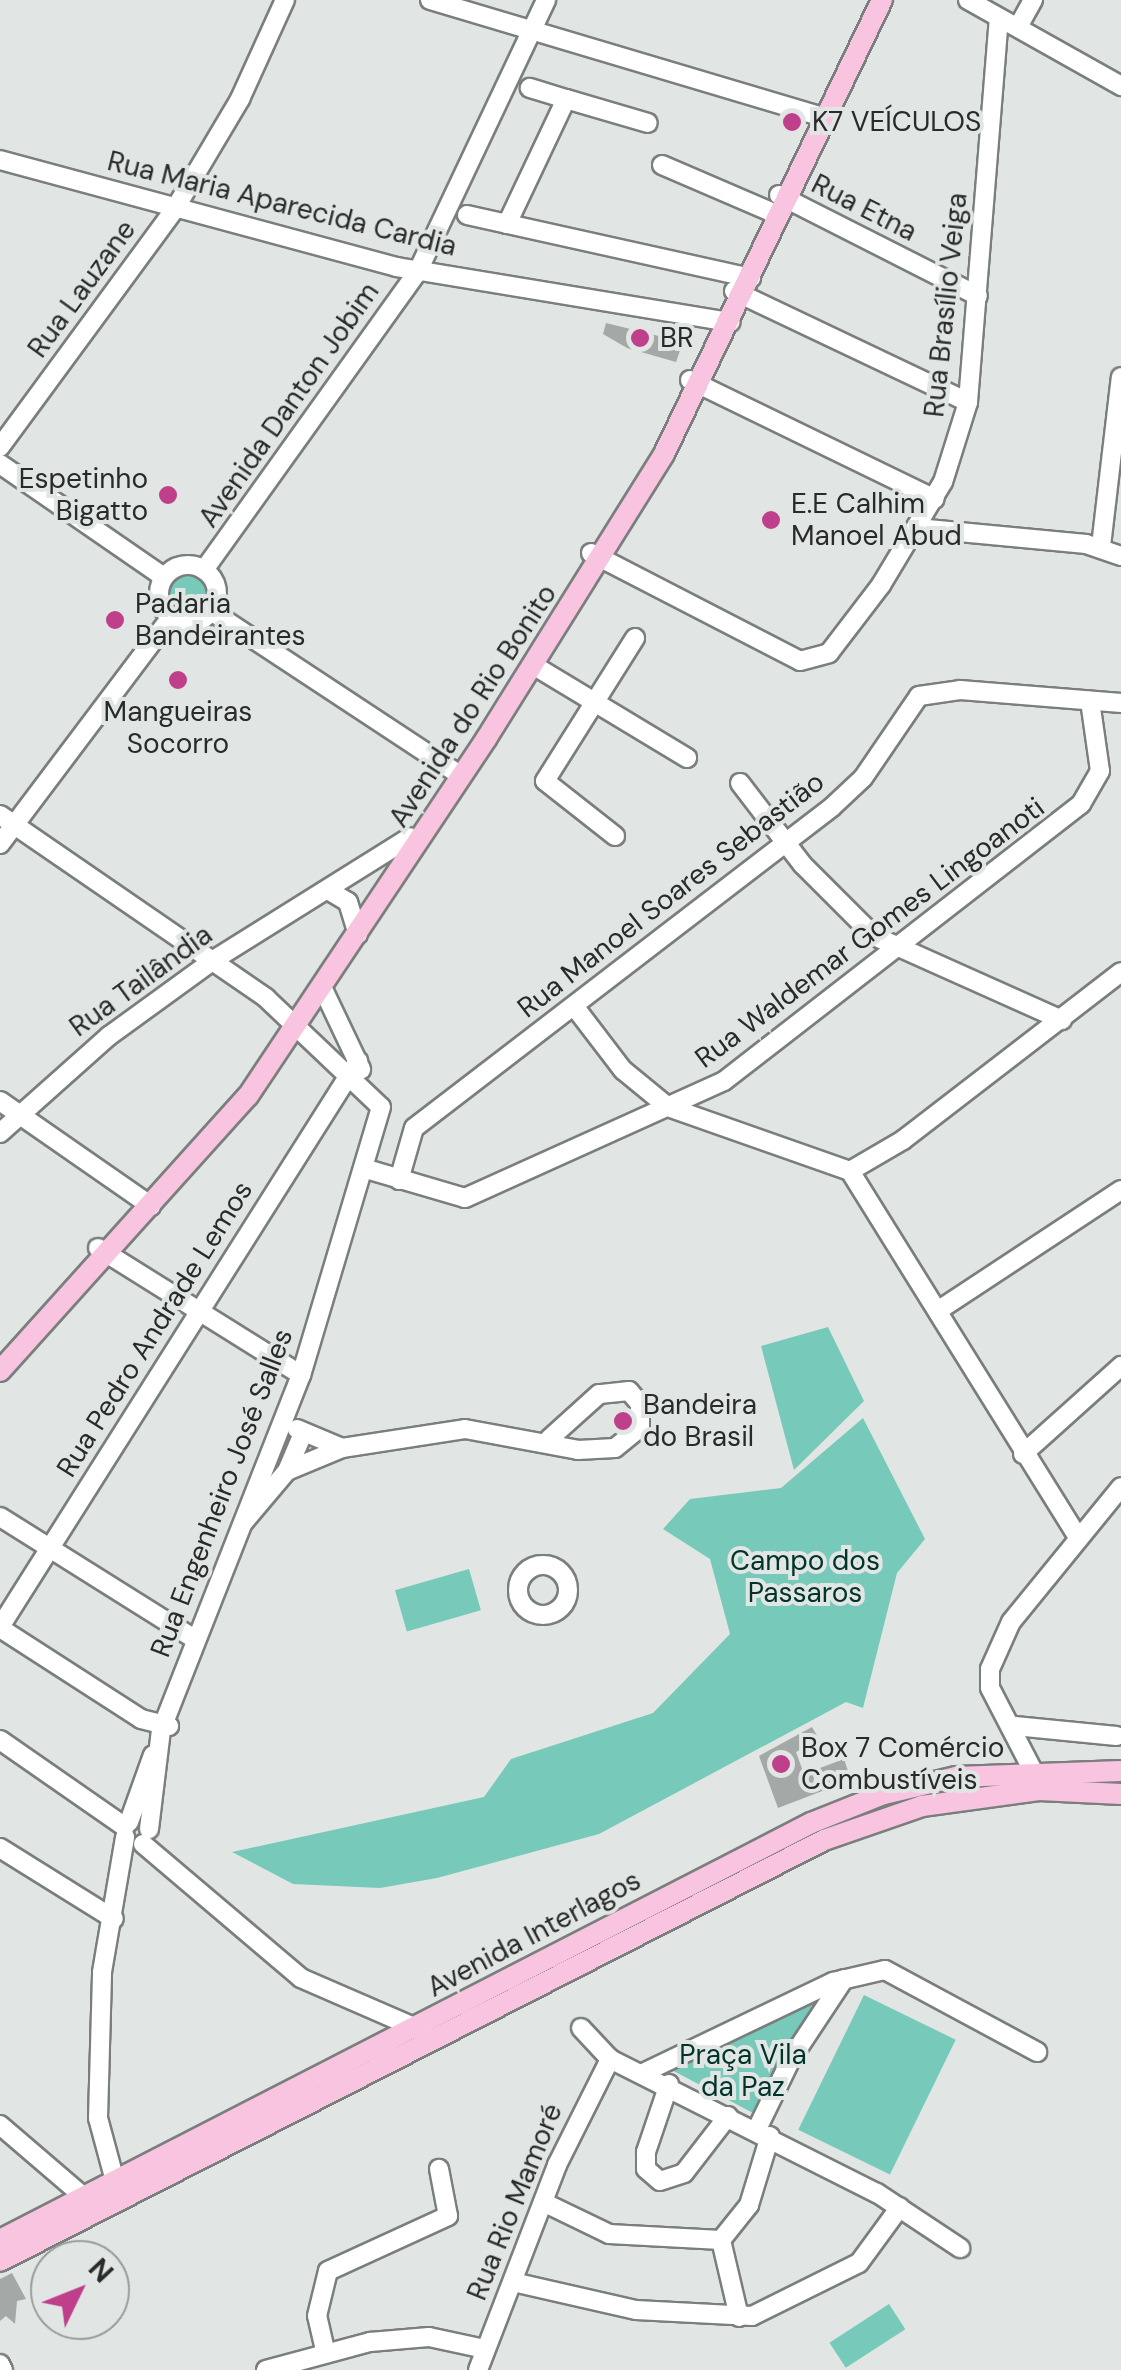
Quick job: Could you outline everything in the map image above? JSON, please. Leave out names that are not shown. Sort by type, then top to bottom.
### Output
[{"type":"main road","name":"Avenida do Rio Bonito","points":[[821,116],[872,0]]},
{"type":"main road","name":"Avenida do Rio Bonito","points":[[0,1370],[147,1202],[323,989],[410,837],[533,666],[695,382],[821,116],[882,0]]},
{"type":"main road","name":"Avenida do Rio Bonito","points":[[291,1025],[596,556]]},
{"type":"main road","name":"Avenida do Rio Bonito","points":[[0,1355],[103,1251]]},
{"type":"main road","name":"Avenida Interlagos","points":[[0,2240],[811,1824],[884,1794],[1032,1769],[1121,1771]]},
{"type":"main road","name":"Avenida Interlagos","points":[[0,2262],[784,1858],[880,1817],[1040,1790],[1121,1794]]},
{"type":"street","name":"Rua Lauzane","points":[[0,447],[176,207],[240,99],[285,0]]},
{"type":"street","points":[[430,0],[821,116]]},
{"type":"street","name":"Avenida Danton Jobim","points":[[204,570],[418,271],[546,0]]},
{"type":"street","points":[[968,0],[1121,86]]},
{"type":"street","points":[[1018,28],[1033,0]]},
{"type":"street","name":"Rua Brasílio Veiga","points":[[596,556],[810,662],[829,653],[935,499],[968,402],[1000,18]]},
{"type":"street","points":[[530,88],[648,122]]},
{"type":"street","points":[[507,224],[566,99]]},
{"type":"street","name":"Rua Maria Aparecida Cardia","points":[[0,160],[418,271],[725,320]]},
{"type":"street","name":"Rua Etna","points":[[662,166],[779,202],[978,296]]},
{"type":"street","points":[[467,214],[742,284],[968,402]]},
{"type":"street","points":[[1101,546],[1121,377]]},
{"type":"street","points":[[695,382],[935,499]]},
{"type":"street","points":[[0,464],[164,577]]},
{"type":"street","points":[[916,528],[1101,546],[1121,556]]},
{"type":"street","points":[[187,565],[204,570],[215,585],[211,610],[197,622],[171,618],[158,594],[164,577],[187,565]]},
{"type":"street","points":[[211,610],[457,773]]},
{"type":"street","points":[[0,844],[7,819],[171,618]]},
{"type":"street","points":[[615,836],[544,782],[636,638]]},
{"type":"street","points":[[533,666],[686,758]]},
{"type":"street","name":"Rua Manoel Soares Sebastião","points":[[414,1128],[863,778],[919,696],[960,690],[1121,704]]},
{"type":"street","name":"Rua Waldemar Gomes Lingoanoti","points":[[364,1168],[465,1198],[724,1082],[1051,832],[1097,785],[1101,754],[1090,701]]},
{"type":"street","points":[[740,784],[784,843],[852,918],[899,951],[1062,1020]]},
{"type":"street","points":[[7,819],[214,959],[291,1025],[353,1068]]},
{"type":"street","name":"Rua Tailândia","points":[[0,1133],[24,1118],[80,1060],[214,959],[410,837]]},
{"type":"street","points":[[328,890],[357,926]]},
{"type":"street","points":[[850,1170],[1062,1020],[1121,972]]},
{"type":"street","points":[[323,989],[353,1068],[382,1115],[414,1128],[399,1180]]},
{"type":"street","points":[[574,1006],[623,1070],[668,1107],[850,1170],[1078,1538]]},
{"type":"street","name":"Rua Pedro Andrade Lemos","points":[[0,1628],[353,1068]]},
{"type":"street","points":[[0,1101],[147,1202]]},
{"type":"street","name":"Rua Engenheiro José Salles","points":[[115,2182],[98,2118],[102,1972],[156,1750],[190,1663],[192,1638],[285,1420],[382,1115]]},
{"type":"street","points":[[938,1310],[1121,1190]]},
{"type":"street","points":[[103,1251],[301,1375]]},
{"type":"street","points":[[1023,1454],[1121,1366]]},
{"type":"street","points":[[288,1470],[342,1448],[465,1429],[549,1440],[578,1450],[614,1448],[640,1428],[640,1404],[629,1391],[599,1394],[549,1440]]},
{"type":"street","points":[[285,1420],[302,1436]]},
{"type":"street","points":[[238,1526],[288,1470],[302,1436]]},
{"type":"street","points":[[276,1438],[302,1436],[342,1448]]},
{"type":"street","points":[[1032,1769],[1014,1726],[990,1688],[990,1669],[1010,1622],[1121,1487]]},
{"type":"street","points":[[0,1516],[192,1638]]},
{"type":"street","points":[[0,1628],[168,1727]]},
{"type":"street","points":[[1014,1726],[1116,1736]]},
{"type":"street","points":[[0,1740],[135,1834],[301,1978],[436,2038]]},
{"type":"street","points":[[0,1848],[114,1919]]},
{"type":"street","points":[[644,2073],[845,1979],[899,1975],[1036,2052]]},
{"type":"street","points":[[721,2240],[749,2205],[763,2133],[798,2046],[845,1979]]},
{"type":"street","points":[[581,2028],[610,2059],[669,2084],[763,2133],[900,2207],[960,2248]]},
{"type":"street","name":"Rua Rio Mamoré","points":[[478,2370],[545,2203],[610,2059]]},
{"type":"street","points":[[669,2084],[646,2152],[646,2170],[660,2182],[684,2173],[728,2116]]},
{"type":"street","points":[[0,2125],[84,2197]]},
{"type":"street","points":[[324,2350],[316,2316],[328,2271],[448,2216],[439,2170]]},
{"type":"street","points":[[545,2203],[609,2234],[721,2240]]},
{"type":"street","points":[[514,2282],[636,2310],[739,2318],[859,2263],[900,2207]]},
{"type":"street","points":[[721,2240],[739,2318]]},
{"type":"street","points":[[266,2370],[324,2350],[428,2336],[485,2349]]},
{"type":"green space","points":[[188,572],[203,578],[209,593],[203,608],[188,614],[173,608],[167,593],[173,578]]},
{"type":"green space","points":[[828,1327],[864,1401],[794,1470],[761,1346]]},
{"type":"green space","name":"Campo dos Passaros","points":[[863,1418],[925,1539],[897,1573],[863,1708],[846,1702],[599,1834],[437,1878],[380,1888],[293,1884],[232,1852],[484,1797],[511,1759],[653,1713],[730,1634],[710,1559],[663,1529],[690,1499],[781,1488]]},
{"type":"green space","points":[[469,1569],[481,1610],[407,1632],[395,1590]]},
{"type":"green space","points":[[864,1995],[956,2040],[890,2175],[798,2130]]},
{"type":"green space","name":"Praça Vila da Paz","points":[[824,1996],[753,2113],[668,2068],[678,2060]]},
{"type":"green space","points":[[889,2304],[905,2329],[846,2368],[829,2343]]},
{"type":"building","name":"BR","points":[[606,323],[683,342],[676,362],[627,348],[603,334]]},
{"type":"building","name":"Box 7 Comércio Combustíveis","points":[[812,1727],[819,1739],[796,1752],[804,1774],[844,1759],[851,1780],[778,1808],[759,1756]]},
{"type":"building","points":[[12,2273],[26,2299],[17,2301],[15,2324],[6,2316],[0,2321],[0,2279]]},
{"type":"place","name":"K7 VEÍCULOS","points":[[792,122]]},
{"type":"place","name":"BR","points":[[640,338]]},
{"type":"place","name":"Espetinho Bigatto","points":[[168,495]]},
{"type":"place","name":"E.E Calhim Manoel Abud","points":[[771,520]]},
{"type":"place","name":"Padaria Bandeirantes","points":[[115,620]]},
{"type":"place","name":"Mangueiras Socorro","points":[[178,680]]},
{"type":"place","name":"Bandeira do Brasil","points":[[623,1421]]},
{"type":"place","name":"Box 7 Comércio Combustíveis","points":[[781,1764]]}]
